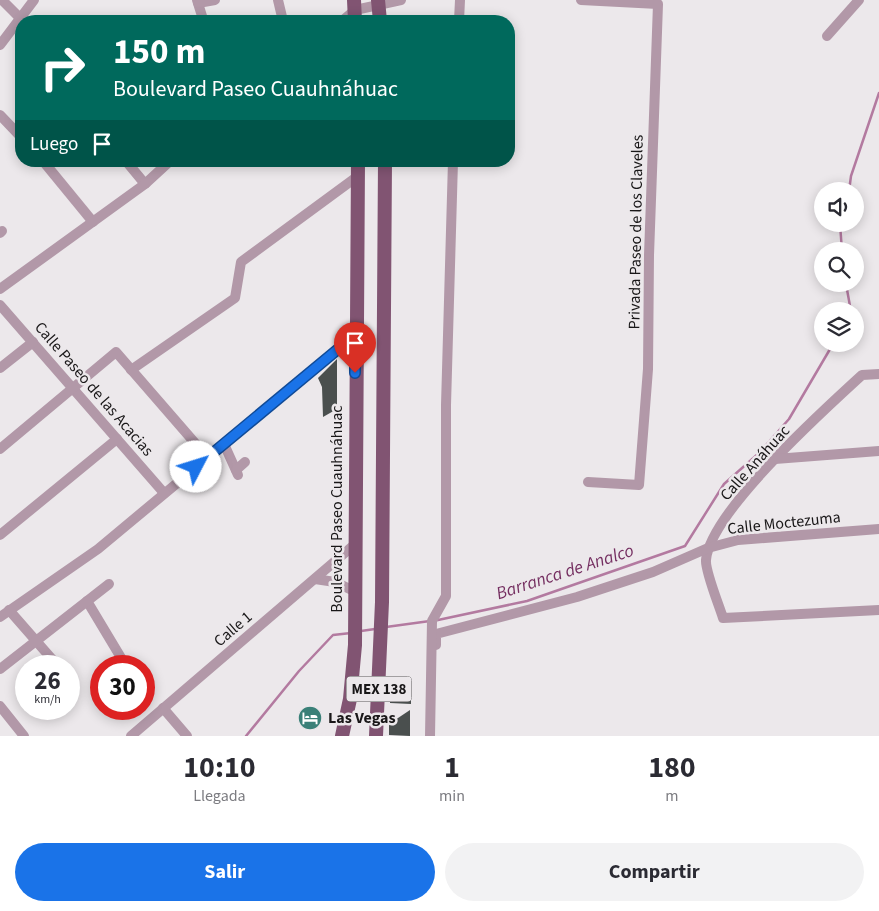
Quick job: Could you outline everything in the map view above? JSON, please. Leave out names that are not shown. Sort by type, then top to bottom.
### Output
[{"type":"main road","points":[[379,2],[380,15]]},
{"type":"main road","name":"Boulevard Paseo Cuauhnáhuac","points":[[342,736],[350,699],[354,645],[355,335],[358,167]]},
{"type":"main road","name":"MEX 138","points":[[377,735],[382,602],[385,167]]},
{"type":"street","points":[[2,0],[15,18]]},
{"type":"street","points":[[24,15],[34,0]]},
{"type":"street","points":[[202,15],[197,1],[215,0]]},
{"type":"street","points":[[278,0],[282,15]]},
{"type":"street","points":[[355,11],[379,2],[401,0]]},
{"type":"street","points":[[460,0],[460,15]]},
{"type":"street","name":"Privada Paseo de los Claveles","points":[[581,0],[658,4],[649,255],[648,369],[639,485],[588,482]]},
{"type":"street","points":[[827,36],[859,0]]},
{"type":"street","points":[[0,45],[15,28]]},
{"type":"street","points":[[0,115],[15,131]]},
{"type":"street","points":[[48,167],[93,222]]},
{"type":"street","points":[[131,167],[145,184]]},
{"type":"street","points":[[0,289],[145,184],[163,167]]},
{"type":"street","points":[[430,736],[432,621],[446,596],[446,405],[453,167]]},
{"type":"street","points":[[131,370],[235,298],[242,262],[358,176]]},
{"type":"street","name":"Calle Paseo de las Acacias","points":[[0,305],[164,493]]},
{"type":"street","points":[[0,618],[98,549],[355,335]]},
{"type":"street","points":[[0,368],[33,342]]},
{"type":"street","points":[[0,449],[116,352],[208,458]]},
{"type":"street","name":"Calle Anáhuac","points":[[708,548],[752,483],[775,459],[862,375],[879,374]]},
{"type":"street","points":[[0,536],[117,439]]},
{"type":"street","points":[[224,444],[237,472],[246,462]]},
{"type":"street","points":[[775,459],[879,451]]},
{"type":"street","name":"Calle Moctezuma","points":[[435,736],[436,634],[577,597],[653,572],[708,548],[738,540],[879,529]]},
{"type":"street","name":"Calle 1","points":[[131,736],[354,545]]},
{"type":"street","points":[[708,548],[706,562],[723,618],[879,610]]},
{"type":"street","points":[[315,578],[335,582],[355,596]]},
{"type":"street","points":[[0,670],[109,584]]},
{"type":"street","points":[[87,601],[119,655]]},
{"type":"street","points":[[9,610],[48,655]]},
{"type":"street","points":[[0,706],[24,736]]},
{"type":"street","points":[[163,708],[187,736]]},
{"type":"building","points":[[337,359],[337,409],[323,417],[322,387],[318,378]]},
{"type":"building","points":[[403,683],[411,684],[411,704],[390,703],[390,692]]},
{"type":"building","points":[[410,710],[410,736],[389,735],[389,724]]},
{"type":"waterway","name":"Barranca de Analco","points":[[850,182],[879,93]]},
{"type":"waterway","name":"Barranca de Analco","points":[[841,232],[841,242]]},
{"type":"waterway","name":"Barranca de Analco","points":[[847,292],[849,302]]},
{"type":"waterway","name":"Barranca de Analco","points":[[438,620],[527,601],[685,546],[724,484],[759,453],[789,419],[828,352]]},
{"type":"waterway","name":"Barranca de Analco","points":[[386,627],[430,621]]},
{"type":"waterway","name":"Barranca de Analco","points":[[361,631],[375,629]]},
{"type":"waterway","name":"Barranca de Analco","points":[[246,736],[299,671],[333,635],[351,633]]},
{"type":"place","name":"Las Vegas","points":[[310,718]]},
{"type":"route","points":[[196,467],[355,335],[355,373]]}]
